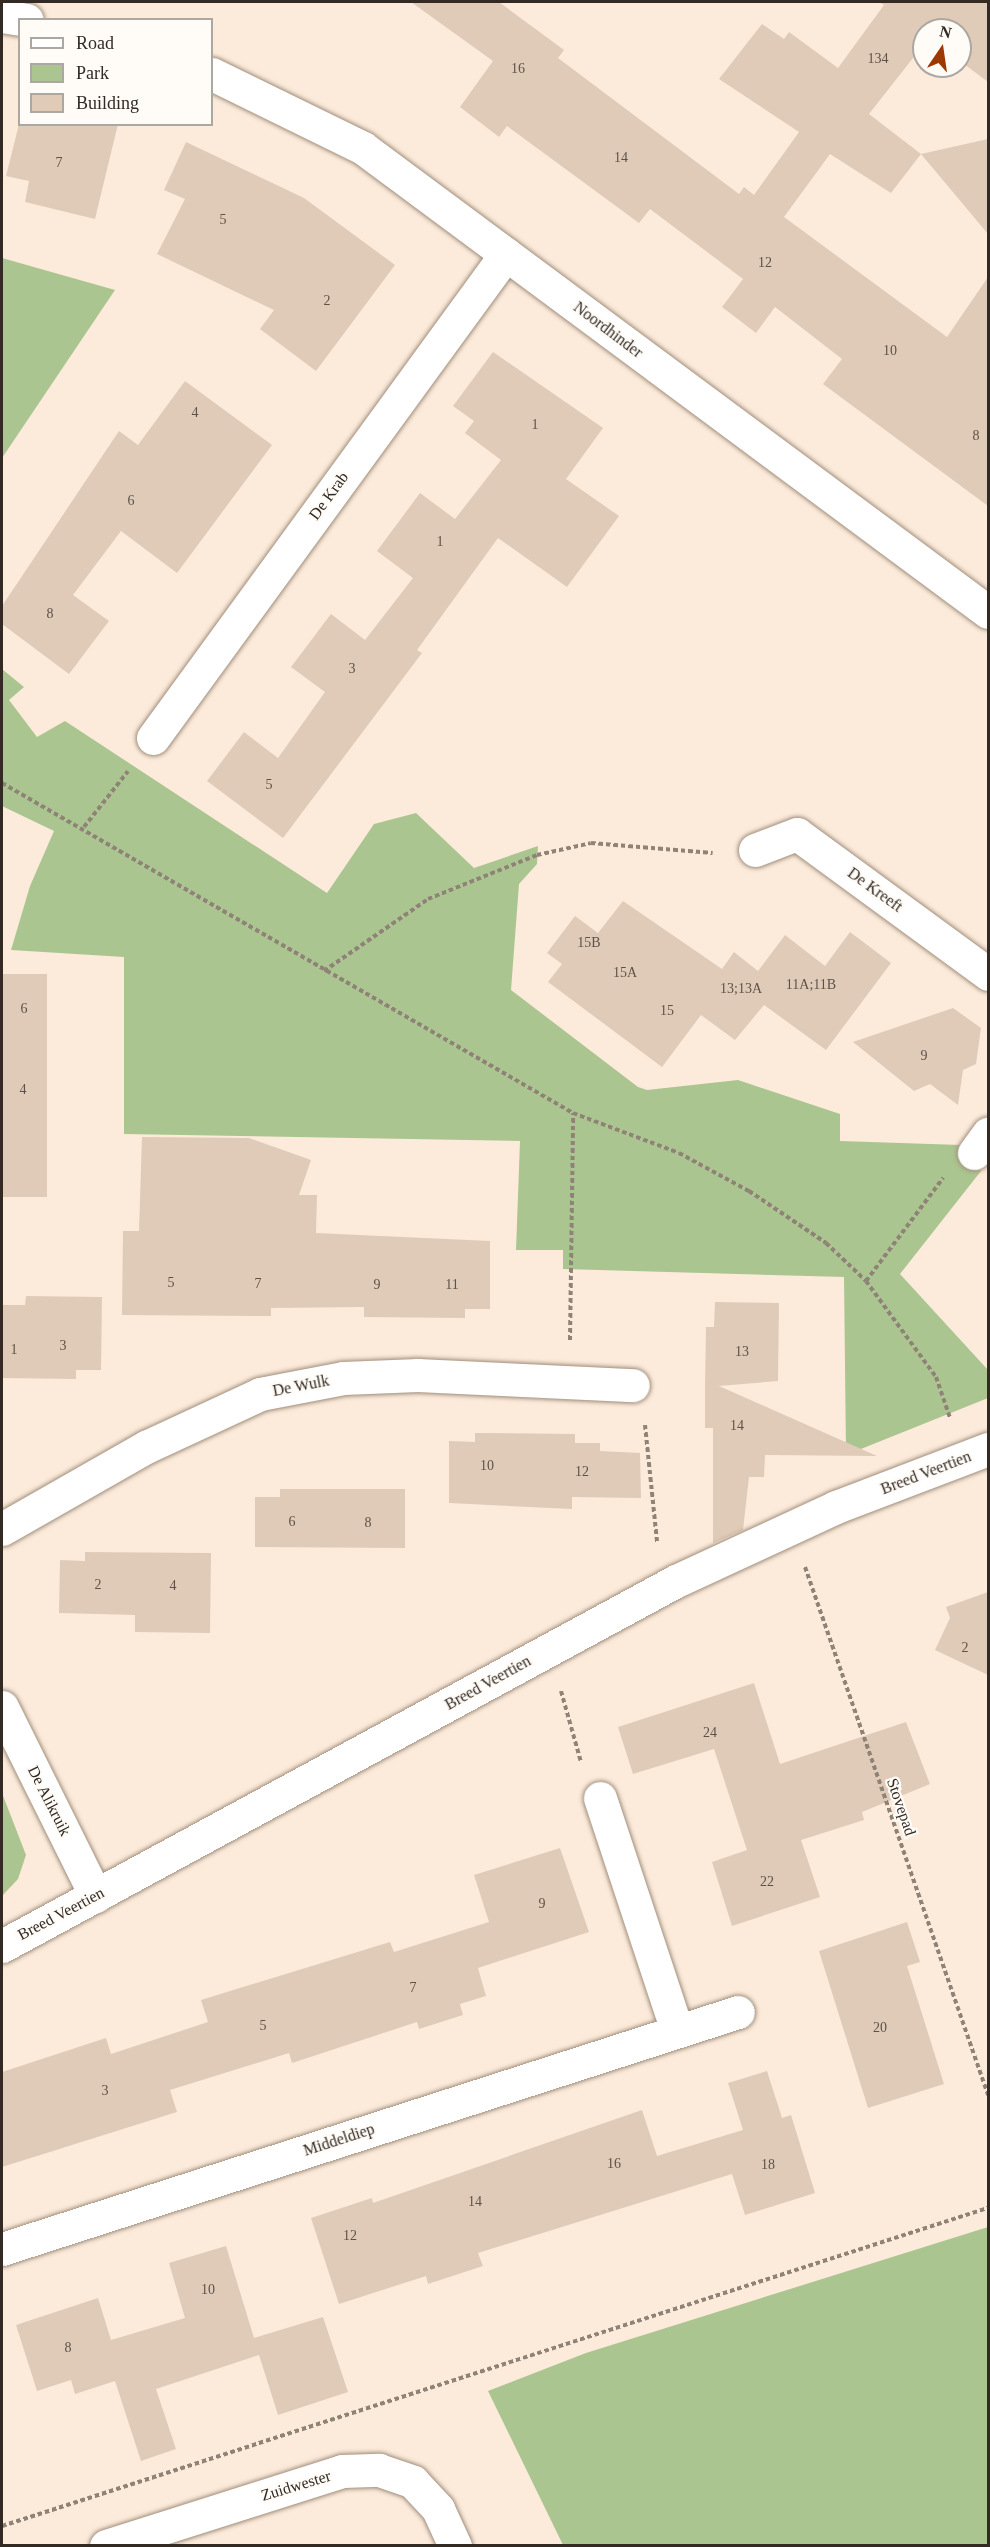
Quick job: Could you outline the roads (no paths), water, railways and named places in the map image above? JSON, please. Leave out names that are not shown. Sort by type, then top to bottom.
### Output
[{"type":"street","points":[[2,16],[18,19]]},
{"type":"street","name":"Noordhinder","points":[[213,74],[363,148],[988,612]]},
{"type":"street","name":"De Krab","points":[[153,738],[506,254]]},
{"type":"street","name":"De Kreeft","points":[[755,850],[797,834],[988,974]]},
{"type":"street","name":"De Wulk","points":[[2,1529],[146,1447],[260,1394],[353,1377],[633,1385]]},
{"type":"street","name":"Breed Veertien","points":[[2,1946],[676,1581],[791,1527],[976,1453]]},
{"type":"street","name":"De Alikruik","points":[[2,1707],[96,1896]]},
{"type":"street","points":[[600,1798],[677,2031]]},
{"type":"street","name":"Middeldiep","points":[[2,2249],[738,2012]]},
{"type":"street","name":"Zuidwester","points":[[106,2546],[342,2471],[379,2470],[413,2482],[438,2509],[455,2546]]}]
